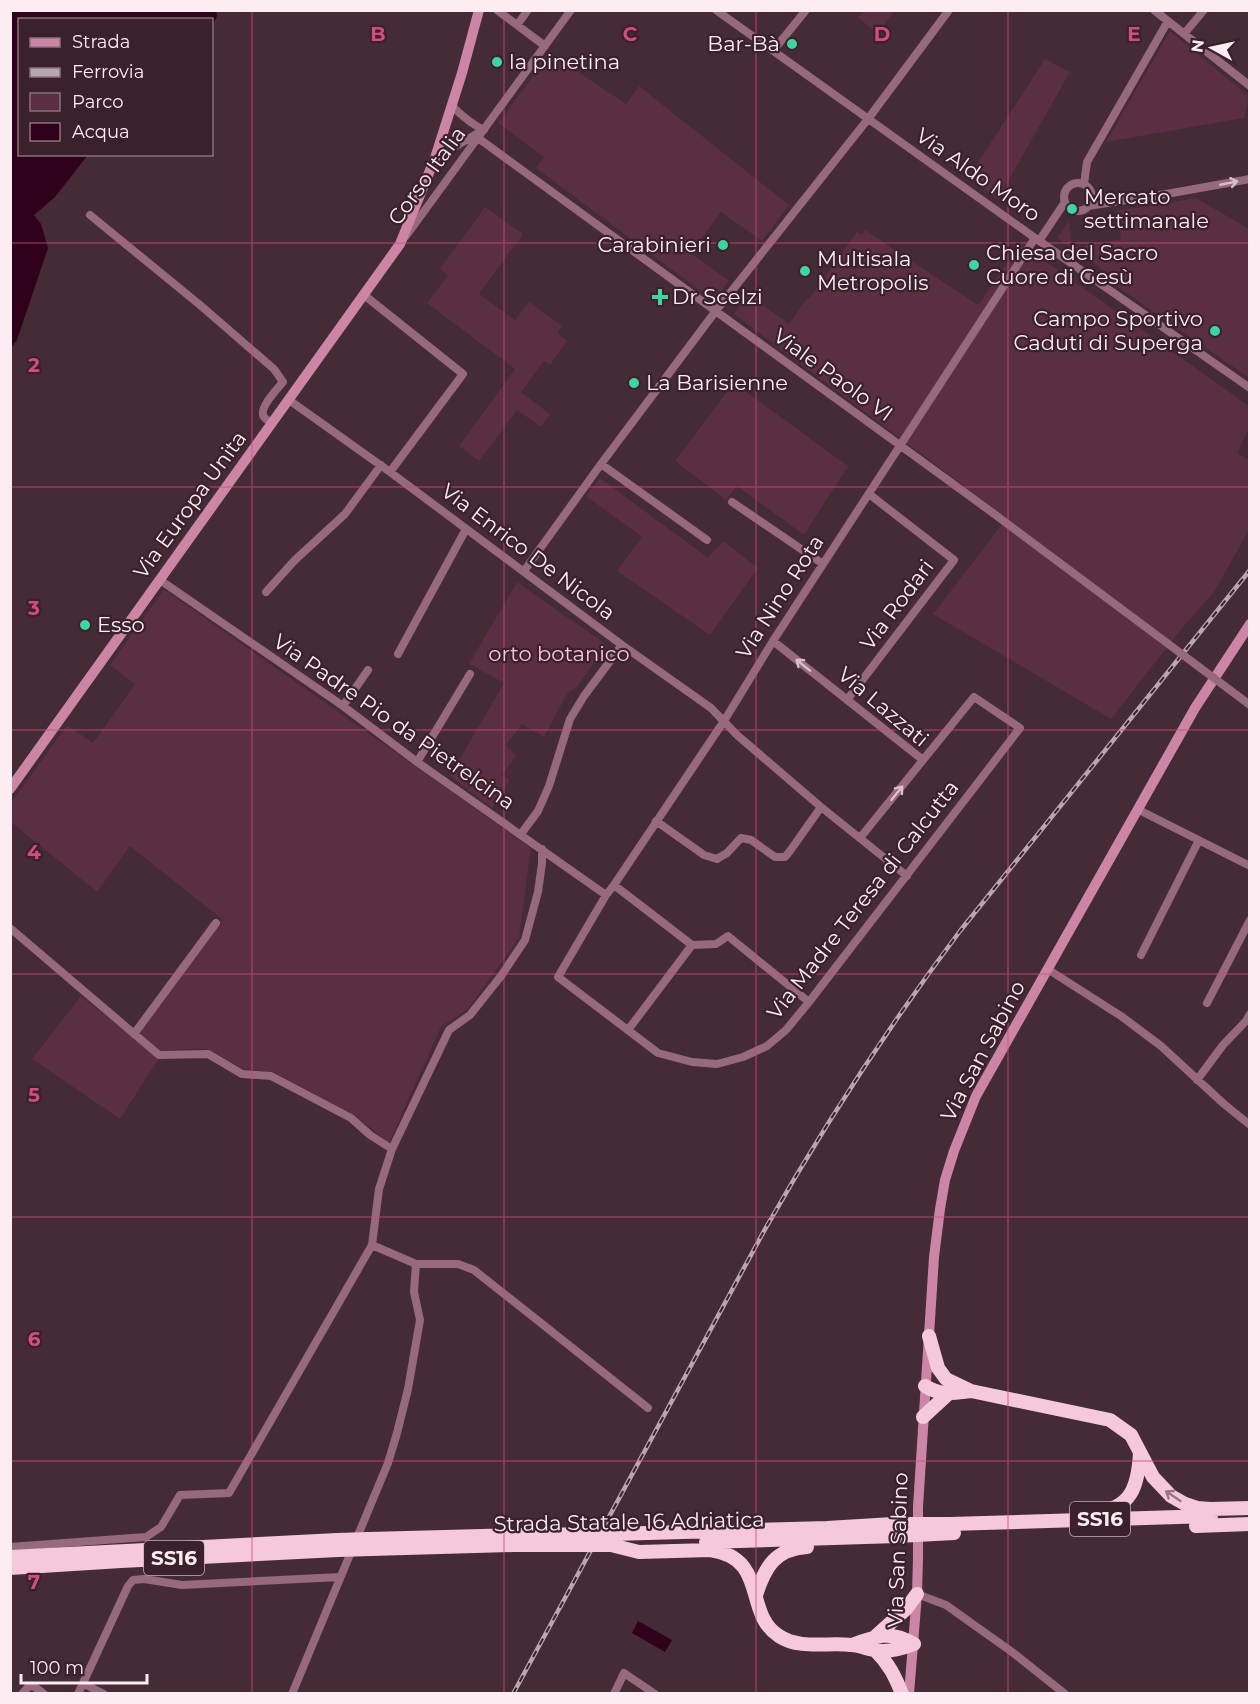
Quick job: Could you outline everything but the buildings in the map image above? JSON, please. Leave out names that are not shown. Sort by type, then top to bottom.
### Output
[{"type":"highway","points":[[929,1336],[938,1368],[946,1379],[971,1391],[1110,1420],[1131,1435],[1153,1477],[1171,1496],[1197,1508],[1250,1508]]},
{"type":"highway","points":[[925,1386],[946,1379]]},
{"type":"highway","points":[[925,1386],[934,1392],[948,1394],[971,1391]]},
{"type":"highway","points":[[923,1417],[948,1394]]},
{"type":"highway","points":[[954,1527],[984,1516],[1108,1511],[1118,1506],[1134,1489],[1138,1478],[1140,1453]]},
{"type":"highway","name":"Strada Statale 16 Adriatica","points":[[10,1557],[370,1544],[611,1540],[827,1528],[896,1530],[1250,1515]]},
{"type":"highway","name":"Strada Statale 16 Adriatica","points":[[954,1527],[1250,1524]]},
{"type":"highway","points":[[756,1595],[768,1566],[777,1556],[789,1549],[867,1545],[896,1530]]},
{"type":"highway","points":[[611,1540],[639,1552],[710,1550],[731,1555],[746,1569],[767,1624],[780,1636],[799,1644],[852,1645],[875,1643],[898,1636],[914,1644]]},
{"type":"highway","name":"Strada Statale 16 Adriatica","points":[[10,1568],[338,1545]]},
{"type":"highway","points":[[875,1643],[906,1609],[916,1594]]},
{"type":"highway","points":[[875,1643],[902,1694]]},
{"type":"street","name":"Via Europa Unita","points":[[10,789],[400,244],[435,158],[479,10]]},
{"type":"street","points":[[497,10],[545,46]]},
{"type":"street","points":[[517,25],[528,10]]},
{"type":"street","name":"Corso Italia","points":[[400,244],[571,10]]},
{"type":"street","name":"Via Aldo Moro","points":[[716,10],[1250,388]]},
{"type":"street","points":[[773,51],[806,10]]},
{"type":"street","points":[[524,571],[715,312],[868,118],[949,10]]},
{"type":"street","points":[[1154,10],[1250,86]]},
{"type":"street","points":[[1184,34],[1204,10]]},
{"type":"street","points":[[1084,184],[1088,162],[1168,21]]},
{"type":"street","points":[[452,106],[463,117],[484,130]]},
{"type":"street","name":"Corso Italia","points":[[435,158],[484,130]]},
{"type":"street","name":"Viale Paolo VI","points":[[478,138],[993,513],[1250,705]]},
{"type":"street","points":[[1088,206],[1091,202],[1091,193],[1084,184],[1069,186],[1064,193],[1066,204],[1080,211],[1088,206],[1250,179]]},
{"type":"street","name":"Via Nino Rota","points":[[558,977],[606,895],[724,721],[868,494],[1066,204]]},
{"type":"street","points":[[90,215],[274,369],[283,382],[262,412],[264,418],[272,424]]},
{"type":"street","points":[[364,295],[463,374],[390,472]]},
{"type":"street","name":"Via Enrico De Nicola","points":[[289,400],[711,708],[737,735],[907,876]]},
{"type":"street","points":[[601,464],[707,540]]},
{"type":"street","points":[[266,592],[295,560],[345,514],[381,465]]},
{"type":"street","name":"Via Rodari","points":[[847,700],[954,560],[868,494]]},
{"type":"street","points":[[732,502],[823,564]]},
{"type":"street","points":[[398,654],[466,529]]},
{"type":"street","name":"Via Padre Pio da Pietrelcina","points":[[160,580],[342,706],[417,762],[606,895]]},
{"type":"street","name":"Via San Sabino","points":[[909,1694],[914,1644],[918,1507],[934,1257],[945,1180],[954,1151],[976,1096],[1195,708],[1250,624]]},
{"type":"street","name":"Via Lazzati","points":[[773,641],[923,760],[860,838]]},
{"type":"street","points":[[520,834],[538,811],[570,719],[622,645]]},
{"type":"street","points":[[342,706],[368,670]]},
{"type":"street","points":[[417,762],[470,674]]},
{"type":"street","name":"Via Madre Teresa di Calcutta","points":[[558,977],[658,1053],[693,1062],[717,1064],[743,1057],[767,1046],[786,1030],[809,1002],[1020,728],[974,697],[923,760]]},
{"type":"street","points":[[656,821],[704,855],[717,860],[741,838],[751,840],[775,858],[785,856],[790,851],[821,807]]},
{"type":"street","points":[[1139,810],[1250,866]]},
{"type":"street","points":[[1141,955],[1199,840]]},
{"type":"street","points":[[10,1547],[146,1537],[161,1527],[180,1495],[230,1493],[372,1245],[379,1189],[392,1149],[449,1030],[470,1015],[501,976],[525,940],[538,892],[542,849]]},
{"type":"street","points":[[614,885],[692,945],[716,944],[729,936],[809,1002]]},
{"type":"street","points":[[1207,1003],[1250,920]]},
{"type":"street","points":[[135,1034],[216,923]]},
{"type":"street","points":[[10,928],[159,1055],[208,1054],[242,1074],[271,1076],[351,1118],[370,1135],[392,1149]]},
{"type":"street","points":[[628,1030],[692,945]]},
{"type":"street","points":[[1049,970],[1121,1016],[1161,1046],[1250,1125]]},
{"type":"street","points":[[1197,1080],[1250,1014]]},
{"type":"street","points":[[372,1245],[416,1264],[458,1264],[474,1270],[648,1408]]},
{"type":"street","points":[[292,1694],[388,1463],[397,1433],[408,1389],[420,1320],[414,1292],[416,1264]]},
{"type":"street","points":[[78,1694],[128,1586],[134,1580],[144,1579],[182,1585],[340,1577]]},
{"type":"street","points":[[916,1594],[946,1605],[1012,1652],[1065,1694]]},
{"type":"street","points":[[614,1694],[624,1673],[656,1694]]},
{"type":"street","points":[[84,1684],[104,1694]]},
{"type":"street","points":[[22,1694],[29,1686],[35,1687],[44,1694]]},
{"type":"green space","points":[[863,11],[894,11],[878,33],[858,18]]},
{"type":"green space","points":[[1170,31],[1249,96],[1244,118],[1106,142]]},
{"type":"green space","points":[[550,53],[626,104],[639,86],[789,205],[762,241],[721,212],[691,253],[729,281],[714,301],[536,168],[544,157],[498,123]]},
{"type":"green space","points":[[1045,59],[1070,72],[998,199],[968,178]]},
{"type":"green space","name":"Campo Sportivo Caduti di Superga","points":[[1196,198],[1249,229],[1249,378],[1112,283],[1114,277],[1057,238],[1069,221],[1072,248],[1121,239],[1116,211]]},
{"type":"green space","points":[[485,207],[523,234],[479,294],[515,320],[529,302],[562,326],[557,333],[567,341],[550,365],[544,361],[521,392],[550,414],[541,427],[517,410],[479,461],[459,446],[515,369],[427,303],[448,275],[440,269]]},
{"type":"green space","points":[[865,230],[978,305],[1021,244],[1249,406],[1249,428],[1237,453],[1249,460],[1249,530],[1214,592],[1179,632],[1111,719],[933,614],[1007,518],[734,314],[748,294],[789,324],[857,232],[862,235]]},
{"type":"green space","points":[[734,383],[848,466],[804,535],[737,486],[726,500],[675,461]]},
{"type":"green space","points":[[600,478],[708,558],[723,541],[758,568],[710,635],[617,571],[642,537],[586,496]]},
{"type":"green space","name":"orto botanico","points":[[517,582],[607,645],[576,688],[568,692],[544,737],[522,724],[506,745],[516,756],[502,775],[510,780],[492,808],[450,776],[504,683],[469,664]]},
{"type":"green space","points":[[164,589],[531,848],[519,938],[468,1009],[441,1027],[389,1143],[354,1115],[273,1072],[243,1069],[207,1049],[159,1050],[139,1033],[223,920],[130,846],[96,891],[11,822],[11,803],[67,725],[93,743],[135,684],[110,665]]},
{"type":"green space","points":[[81,996],[159,1058],[120,1119],[32,1059]]},
{"type":"water","points":[[11,10],[216,10],[217,16],[213,24],[213,18],[18,18],[18,156],[87,156],[55,197],[34,215],[41,224],[48,248],[17,340],[11,348]]},
{"type":"water","points":[[638,1621],[672,1640],[665,1652],[632,1633]]},
{"type":"railway","points":[[513,1694],[764,1231],[857,1078],[960,931],[1250,570]]},
{"type":"place","name":"Bar-Bà","points":[[792,44]]},
{"type":"place","name":"la pinetina","points":[[497,62]]},
{"type":"place","name":"Mercato settimanale","points":[[1072,209]]},
{"type":"place","name":"Carabinieri","points":[[723,245]]},
{"type":"place","name":"Chiesa del Sacro Cuore di Gesù","points":[[974,265]]},
{"type":"place","name":"Multisala Metropolis","points":[[805,271]]},
{"type":"place","name":"Dr Scelzi","points":[[660,297]]},
{"type":"place","name":"Campo Sportivo Caduti di Superga","points":[[1215,331]]},
{"type":"place","name":"La Barisienne","points":[[634,383]]},
{"type":"place","name":"Esso","points":[[85,625]]}]
